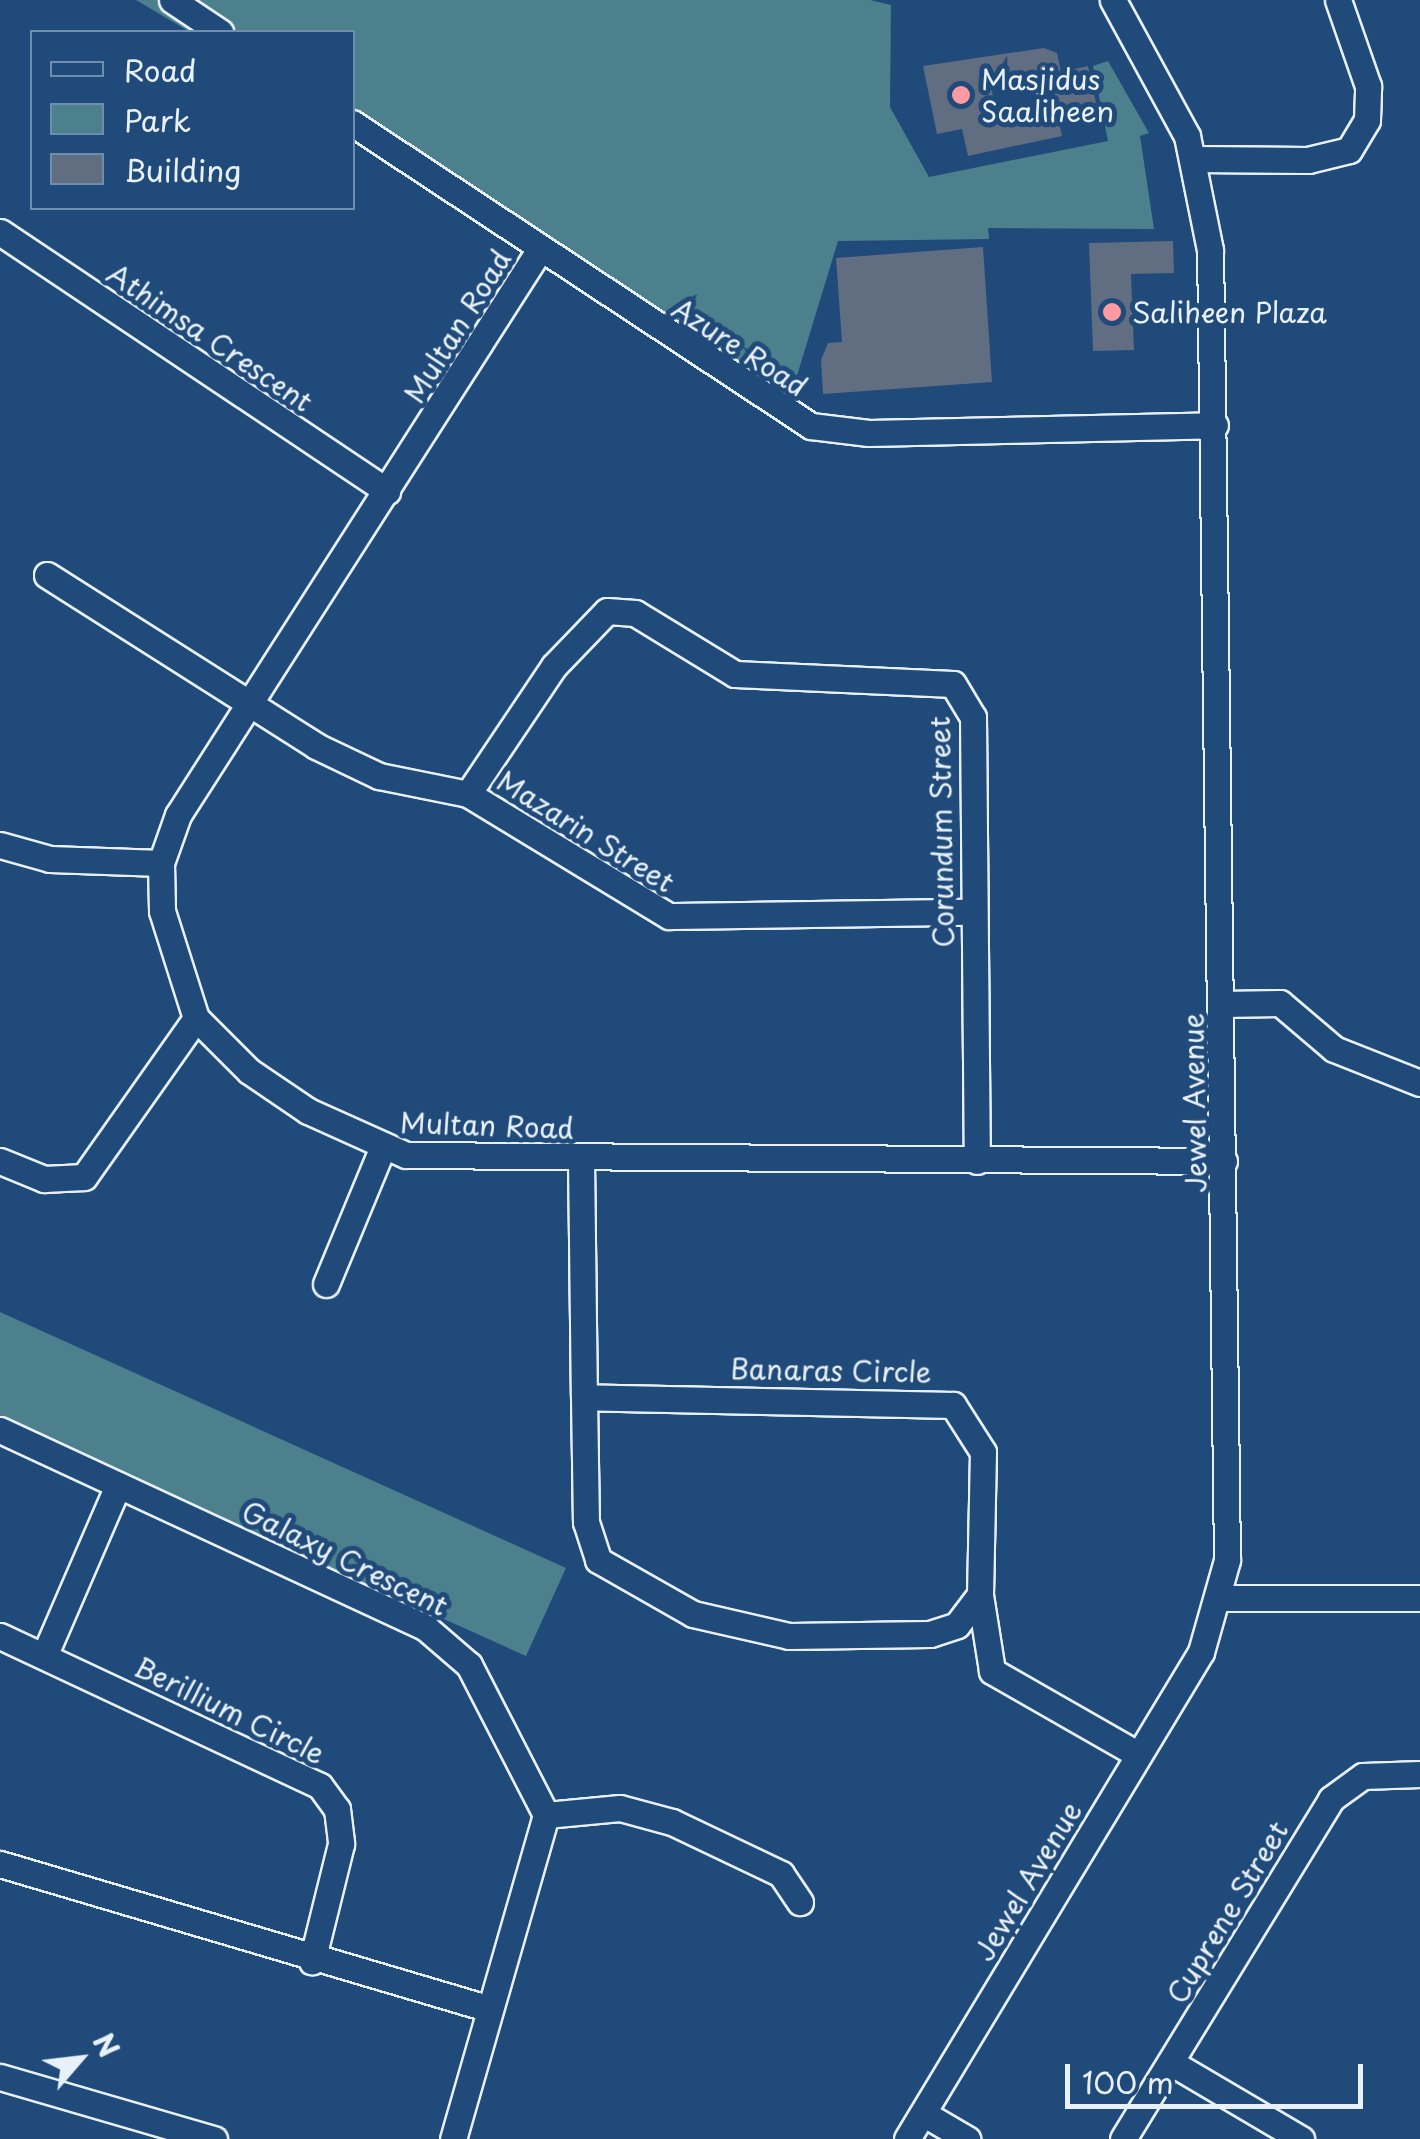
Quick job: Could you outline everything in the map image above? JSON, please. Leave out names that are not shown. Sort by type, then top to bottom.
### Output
[{"type":"street","points":[[172,0],[217,30]]},
{"type":"street","name":"Jewel Avenue","points":[[907,2139],[926,2115],[1135,1754],[1201,1652],[1222,1598],[1224,1160],[1210,250],[1195,159],[1114,0]]},
{"type":"street","points":[[1195,159],[1308,160],[1349,150],[1367,120],[1368,86],[1338,0]]},
{"type":"street","name":"Azure Road","points":[[355,125],[812,426],[886,433],[1215,425]]},
{"type":"street","name":"Athimsa Crescent","points":[[0,232],[387,491]]},
{"type":"street","name":"Multan Road","points":[[540,249],[178,814],[161,863],[164,931],[196,1018],[249,1072],[381,1151],[581,1158],[1224,1160]]},
{"type":"street","name":"Mazarin Street","points":[[47,575],[248,708],[361,770],[468,794],[669,916],[972,912]]},
{"type":"street","name":"Corundum Street","points":[[468,794],[554,666],[607,611],[635,613],[735,674],[938,678],[964,693],[973,717],[977,1162]]},
{"type":"street","points":[[0,846],[50,859],[161,863]]},
{"type":"street","points":[[1222,1004],[1280,1003],[1334,1048],[1420,1082]]},
{"type":"street","points":[[0,1161],[44,1179],[84,1178],[196,1018]]},
{"type":"street","points":[[326,1284],[381,1151]]},
{"type":"street","points":[[581,1158],[590,1547],[650,1593],[724,1626],[789,1636],[930,1634],[957,1625],[980,1595]]},
{"type":"street","name":"Banaras Circle","points":[[584,1397],[953,1405],[982,1452],[980,1595]]},
{"type":"street","name":"Galaxy Crescent","points":[[0,1430],[442,1638],[481,1684],[546,1815]]},
{"type":"street","points":[[45,1654],[118,1486]]},
{"type":"street","points":[[980,1595],[992,1671],[1135,1754]]},
{"type":"street","points":[[1222,1598],[1420,1598]]},
{"type":"street","name":"Berillium Circle","points":[[0,1636],[320,1786],[337,1810],[341,1844],[312,1961]]},
{"type":"street","name":"Cuprene Street","points":[[1124,2139],[1330,1799],[1362,1776],[1420,1774]]},
{"type":"street","points":[[453,2139],[546,1815],[620,1808],[658,1817],[781,1874],[800,1902]]},
{"type":"street","points":[[0,1864],[312,1961],[490,2008]]},
{"type":"street","points":[[1172,2063],[1301,2139]]},
{"type":"street","points":[[0,2077],[214,2139]]},
{"type":"street","points":[[926,2115],[966,2139]]},
{"type":"green space","points":[[136,0],[870,0],[891,5],[890,107],[929,177],[1108,141],[1093,66],[1108,61],[1149,133],[1140,136],[1154,229],[988,228],[989,239],[838,241],[792,392],[355,130],[355,30],[187,30]]},
{"type":"green space","points":[[0,1312],[566,1568],[526,1656],[0,1419]]},
{"type":"building","name":"Masjidus Saaliheen","points":[[1044,48],[1057,53],[1061,72],[1088,66],[1096,103],[1045,114],[1038,77],[991,86],[998,124],[1057,112],[1062,136],[968,156],[962,129],[937,134],[923,66]]},
{"type":"building","name":"Saliheen Plaza","points":[[1173,241],[1174,273],[1131,274],[1134,350],[1093,351],[1089,243]]},
{"type":"building","points":[[983,247],[992,382],[823,394],[821,360],[828,343],[842,342],[836,258]]},
{"type":"place","name":"Masjidus Saaliheen","points":[[961,95]]},
{"type":"place","name":"Saliheen Plaza","points":[[1112,312]]}]
